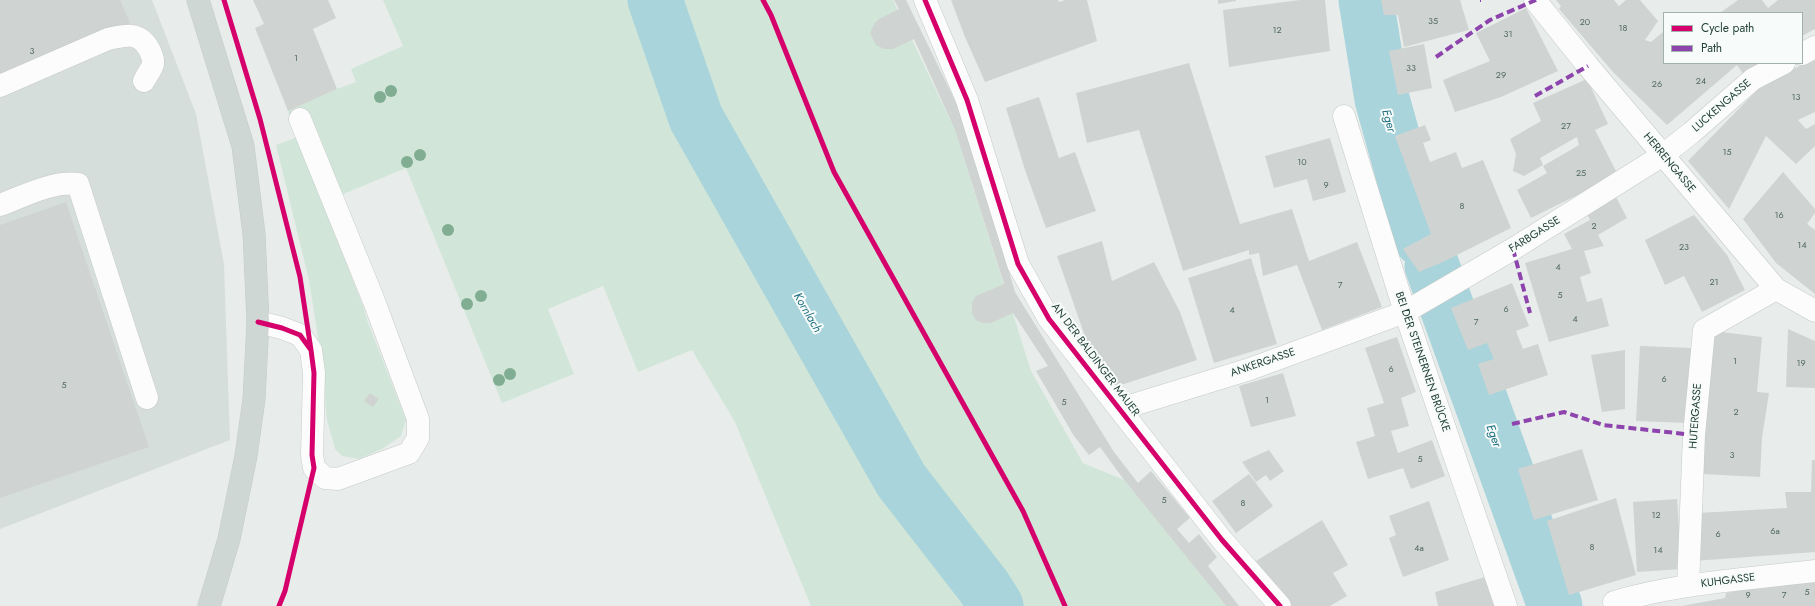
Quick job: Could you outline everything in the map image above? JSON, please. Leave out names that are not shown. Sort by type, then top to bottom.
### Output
[{"type":"main road","points":[[198,0],[243,146],[254,234],[258,322],[254,399],[246,456],[229,538],[209,606]]},
{"type":"street","name":"AN DER BALDINGER MAUER","points":[[925,0],[968,100],[1018,264],[1049,319],[1222,540],[1280,606]]},
{"type":"street","name":"HERRENGASSE","points":[[1535,0],[1776,289],[1815,311]]},
{"type":"street","points":[[0,86],[108,39],[127,35],[137,37],[145,42],[152,53],[153,64],[144,81]]},
{"type":"street","points":[[1803,53],[1815,47]]},
{"type":"street","name":"LUCKENGASSE","points":[[1663,155],[1691,133],[1753,79],[1782,64]]},
{"type":"street","name":"BEI DER STEINERNEN BRÜCKE","points":[[1344,116],[1405,312],[1506,606]]},
{"type":"street","points":[[258,322],[282,328],[300,335],[312,350],[314,373],[312,455],[314,468],[325,478],[338,478],[409,453],[418,438],[418,419],[377,309],[300,119]]},
{"type":"street","name":"FARBGASSE","points":[[1405,312],[1429,299],[1663,155]]},
{"type":"street","points":[[0,205],[57,185],[78,184],[147,398]]},
{"type":"street","name":"HUTERGASSE","points":[[1688,586],[1694,435],[1704,330],[1776,289]]},
{"type":"street","name":"ANKERGASSE","points":[[1120,410],[1250,369],[1405,312]]},
{"type":"street","name":"KUHGASSE","points":[[1615,606],[1614,602],[1642,594],[1688,586],[1815,571]]},
{"type":"shaded area","points":[[0,0],[152,0],[196,114],[224,264],[230,440],[0,529]]},
{"type":"green space","points":[[383,0],[893,0],[955,130],[1031,371],[1083,463],[1124,480],[1226,606],[811,606],[735,422],[692,350],[638,372],[603,286],[548,309],[574,374],[502,403],[406,168],[336,197],[337,238],[406,420],[401,436],[382,449],[359,459],[342,456],[335,449],[327,420],[321,357],[309,280],[276,145],[295,138],[288,111],[356,82],[351,69],[403,46]]},
{"type":"building","points":[[0,0],[120,0],[130,23],[0,80]]},
{"type":"building","points":[[253,0],[328,0],[336,18],[313,29],[337,89],[288,111],[255,28],[264,24]]},
{"type":"building","points":[[894,0],[906,0],[966,123],[1015,292],[1114,452],[1138,483],[1151,471],[1190,518],[1177,529],[1189,543],[1199,534],[1217,557],[1208,566],[1239,606],[1226,606],[1124,480],[1100,447],[1089,455],[1074,436],[1036,371],[1048,366],[1013,313],[991,323],[982,323],[976,320],[972,314],[972,302],[976,296],[1004,284],[955,130],[914,39],[893,49],[884,49],[876,45],[870,33],[874,24],[879,19],[899,9]]},
{"type":"building","points":[[951,0],[1058,0],[1059,2],[1065,0],[1087,0],[1097,41],[985,82],[965,37]]},
{"type":"building","points":[[1218,0],[1236,0],[1236,1],[1218,4]]},
{"type":"building","points":[[1300,0],[1325,0],[1330,51],[1229,67],[1223,10]]},
{"type":"building","points":[[1381,0],[1460,0],[1469,30],[1404,47],[1398,15],[1384,15]]},
{"type":"building","points":[[1556,0],[1614,0],[1619,6],[1626,0],[1640,0],[1658,21],[1645,40],[1651,42],[1663,32],[1663,64],[1760,64],[1744,75],[1737,65],[1667,125],[1613,72],[1559,9],[1561,6]]},
{"type":"building","points":[[1738,0],[1762,0],[1768,8],[1778,0],[1815,0],[1815,29],[1803,35],[1803,12],[1721,12]]},
{"type":"building","points":[[1526,8],[1558,71],[1501,97],[1455,112],[1443,80],[1490,61],[1476,33]]},
{"type":"building","points":[[1424,44],[1432,88],[1398,95],[1389,51]]},
{"type":"building","points":[[1815,58],[1815,112],[1798,120],[1806,129],[1815,124],[1815,146],[1796,164],[1766,136],[1729,209],[1688,161],[1762,85]]},
{"type":"building","points":[[1189,63],[1240,224],[1292,209],[1309,261],[1357,242],[1382,307],[1322,330],[1297,265],[1263,276],[1259,253],[1249,255],[1249,250],[1183,271],[1139,130],[1087,143],[1076,93]]},
{"type":"building","points":[[1587,79],[1608,124],[1595,130],[1618,175],[1531,218],[1517,190],[1547,173],[1543,166],[1579,145],[1577,137],[1540,158],[1543,165],[1524,176],[1513,171],[1516,154],[1510,139],[1541,121],[1533,103]]},
{"type":"building","points":[[1039,97],[1059,158],[1075,152],[1096,211],[1046,228],[1025,170],[1006,108]]},
{"type":"building","points":[[1425,125],[1431,140],[1423,143],[1430,162],[1456,152],[1462,168],[1483,160],[1511,228],[1445,261],[1419,272],[1403,249],[1431,234],[1395,136]]},
{"type":"building","points":[[1330,138],[1346,192],[1313,201],[1307,179],[1274,188],[1265,156]]},
{"type":"building","points":[[1783,172],[1815,209],[1815,213],[1807,224],[1815,230],[1815,294],[1776,263],[1743,219]]},
{"type":"building","points":[[1615,195],[1627,218],[1598,235],[1604,246],[1584,251],[1591,273],[1580,277],[1587,302],[1602,298],[1609,326],[1549,342],[1525,263],[1572,249],[1564,234],[1590,220],[1587,214]]},
{"type":"building","points":[[66,202],[149,447],[0,498],[0,225]]},
{"type":"building","points":[[1694,215],[1727,255],[1745,290],[1702,312],[1684,276],[1665,285],[1645,240]]},
{"type":"building","points":[[1102,241],[1112,281],[1154,262],[1180,312],[1197,360],[1115,387],[1106,364],[1095,365],[1057,256]]},
{"type":"building","points":[[1251,258],[1277,344],[1214,363],[1188,278]]},
{"type":"building","points":[[1512,283],[1529,326],[1516,331],[1523,349],[1538,344],[1548,375],[1489,395],[1478,364],[1494,359],[1487,343],[1468,350],[1451,308]]},
{"type":"building","points":[[1788,329],[1815,341],[1815,388],[1786,387]]},
{"type":"building","points":[[1714,331],[1762,337],[1757,392],[1769,393],[1762,438],[1760,477],[1702,474],[1704,433]]},
{"type":"building","points":[[1397,337],[1416,392],[1401,398],[1409,426],[1391,431],[1398,453],[1432,440],[1445,476],[1411,489],[1403,468],[1368,479],[1356,442],[1375,436],[1367,408],[1384,403],[1365,348]]},
{"type":"building","points":[[1640,346],[1692,348],[1688,423],[1636,421]]},
{"type":"building","points":[[1625,350],[1625,409],[1602,412],[1591,355]]},
{"type":"building","points":[[1283,373],[1296,416],[1251,427],[1239,386]]},
{"type":"building","points":[[370,393],[379,399],[373,407],[364,401]]},
{"type":"building","points":[[1582,449],[1598,500],[1534,520],[1518,469]]},
{"type":"building","points":[[1269,450],[1284,471],[1270,481],[1266,475],[1256,482],[1242,462]]},
{"type":"building","points":[[1812,460],[1815,460],[1815,552],[1694,561],[1698,513],[1787,508],[1785,492],[1811,492]]},
{"type":"building","points":[[1249,474],[1273,506],[1236,533],[1212,501]]},
{"type":"building","points":[[1616,498],[1636,575],[1569,595],[1547,521]]},
{"type":"building","points":[[1677,499],[1682,569],[1637,572],[1633,502]]},
{"type":"building","points":[[1429,501],[1449,560],[1403,577],[1389,538],[1396,535],[1389,516]]},
{"type":"building","points":[[1322,520],[1348,565],[1333,573],[1347,596],[1330,606],[1291,606],[1256,561]]},
{"type":"building","points":[[1485,577],[1495,606],[1438,606],[1435,592]]},
{"type":"building","points":[[1815,580],[1815,606],[1682,606],[1725,598],[1726,593],[1769,585]]},
{"type":"waterway","name":"Kornlach","points":[[655,0],[696,118],[901,480],[984,587],[996,606]]},
{"type":"waterway","name":"Eger","points":[[1366,0],[1382,99],[1421,239]]},
{"type":"waterway","name":"Eger","points":[[1432,266],[1555,606]]},
{"type":"marked path","points":[[1436,57],[1490,20],[1536,0]]},
{"type":"marked path","points":[[1535,96],[1588,66]]},
{"type":"marked path","points":[[1513,249],[1530,313]]},
{"type":"marked path","points":[[1512,424],[1564,412],[1603,425],[1694,435]]},
{"type":"cycle path","points":[[224,0],[260,119],[300,277],[311,350]]},
{"type":"cycle path","points":[[763,0],[771,15],[834,172],[1023,511],[1065,606]]},
{"type":"cycle path","points":[[925,0],[967,100],[1018,264],[1049,319],[1222,540],[1280,606]]},
{"type":"cycle path","points":[[258,322],[282,328],[300,335],[311,350],[314,373],[312,455],[314,468],[285,591],[279,606]]}]
